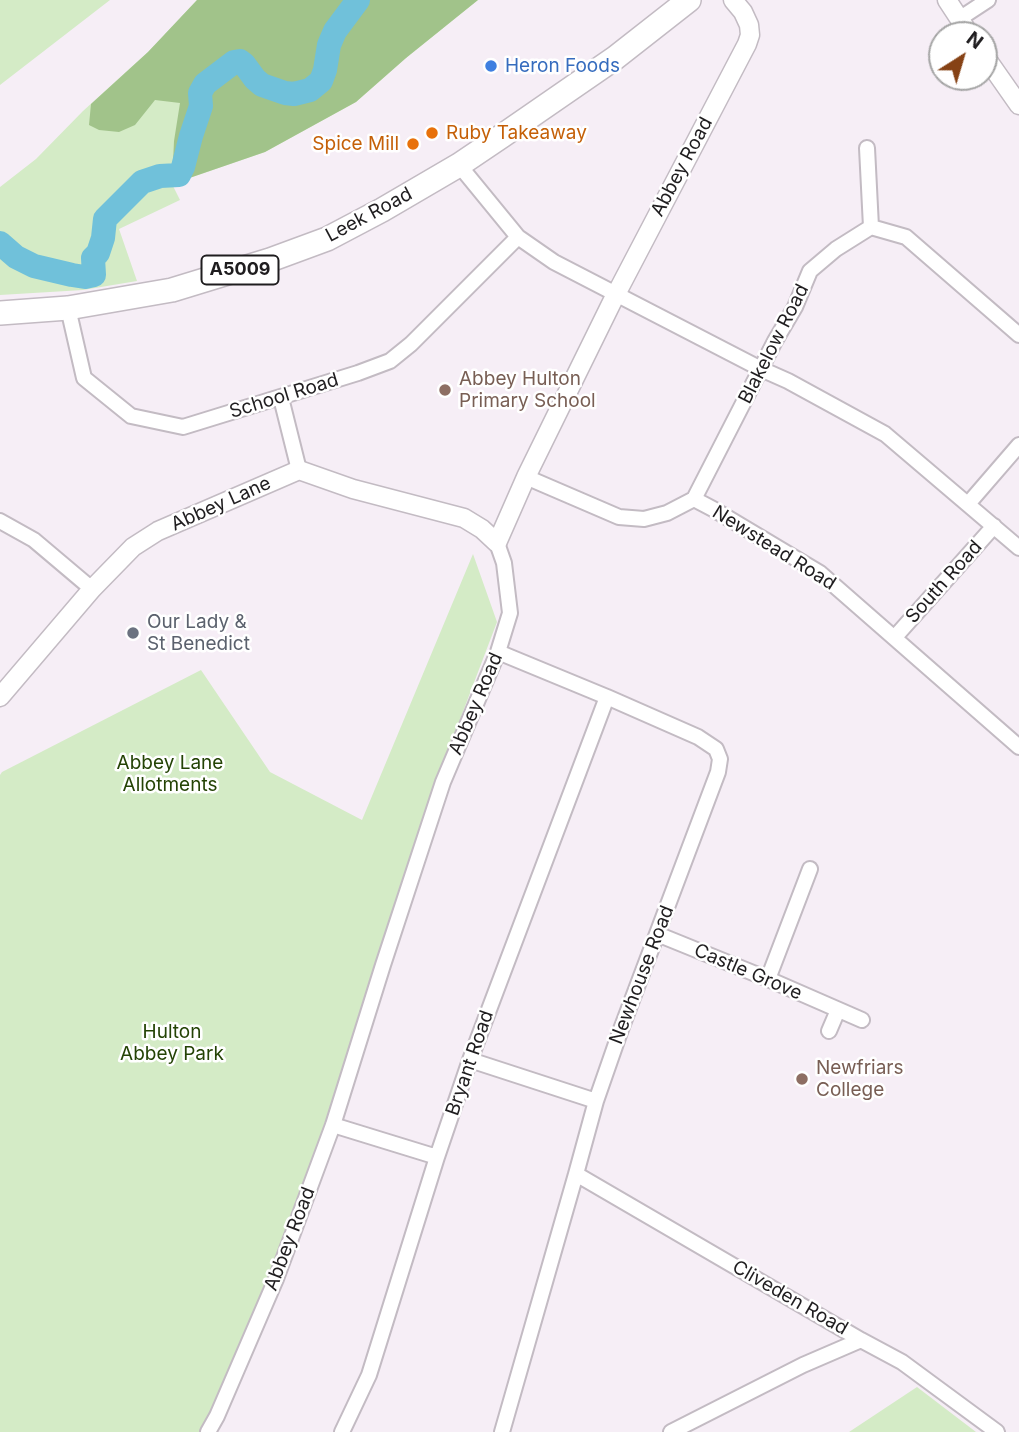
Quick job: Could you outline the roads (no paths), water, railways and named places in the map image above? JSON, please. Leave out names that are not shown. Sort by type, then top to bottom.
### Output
[{"type":"main road","name":"Leek Road","points":[[0,313],[68,308],[172,290],[270,260],[327,239],[459,164],[592,74],[688,0]]},
{"type":"street","name":"Abbey Road","points":[[208,1432],[276,1279],[333,1125],[443,782],[498,652],[510,613],[504,563],[497,543],[526,477],[616,294],[747,44],[750,35],[748,25],[743,12],[733,0]]},
{"type":"street","points":[[947,0],[959,19],[988,0]]},
{"type":"street","points":[[998,75],[1019,105]]},
{"type":"street","points":[[867,148],[871,228],[906,237],[1019,335]]},
{"type":"street","points":[[459,164],[518,237],[562,267],[885,433],[1019,548]]},
{"type":"street","name":"Blakelow Road","points":[[694,499],[795,307],[810,271],[836,248],[871,228]]},
{"type":"street","name":"School Road","points":[[68,308],[84,378],[131,416],[183,427],[378,367],[411,344],[518,237]]},
{"type":"street","points":[[281,398],[299,470],[353,489],[464,518],[482,529],[497,543]]},
{"type":"street","points":[[968,504],[1019,445]]},
{"type":"street","name":"Abbey Lane","points":[[0,697],[92,589],[132,547],[158,531],[299,470]]},
{"type":"street","name":"Newstead Road","points":[[526,477],[619,517],[644,519],[667,513],[694,499],[820,573],[1019,747]]},
{"type":"street","points":[[0,521],[34,540],[92,589]]},
{"type":"street","name":"South Road","points":[[895,637],[994,526]]},
{"type":"street","name":"Newhouse Road","points":[[498,652],[698,737],[716,749],[720,759],[718,772],[596,1101],[502,1432]]},
{"type":"street","name":"Bryant Road","points":[[342,1432],[369,1375],[470,1060],[607,697]]},
{"type":"street","points":[[768,979],[810,869]]},
{"type":"street","name":"Castle Grove","points":[[657,934],[862,1020]]},
{"type":"street","points":[[829,1031],[838,1010]]},
{"type":"street","points":[[470,1060],[596,1101]]},
{"type":"street","points":[[333,1125],[437,1157]]},
{"type":"street","name":"Cliveden Road","points":[[576,1174],[902,1362],[997,1432]]},
{"type":"street","points":[[671,1432],[803,1365],[861,1340]]},
{"type":"waterway","points":[[0,243],[16,257],[34,266],[85,277],[94,275],[93,258],[98,253],[103,238],[105,219],[142,182],[160,176],[179,175],[201,106],[200,93],[205,84],[234,62],[240,61],[262,85],[294,94],[310,90],[321,81],[335,31],[358,0]]},
{"type":"place","name":"Heron Foods","points":[[491,66]]},
{"type":"place","name":"Ruby Takeaway","points":[[432,133]]},
{"type":"place","name":"Spice Mill","points":[[413,144]]},
{"type":"place","name":"Abbey Hulton Primary School","points":[[445,390]]},
{"type":"place","name":"Our Lady & St Benedict","points":[[133,633]]},
{"type":"place","name":"Newfriars College","points":[[802,1079]]},
{"type":"park label","name":"Abbey Lane Allotments","points":[[170,774]]},
{"type":"park label","name":"Hulton Abbey Park","points":[[172,1043]]}]
